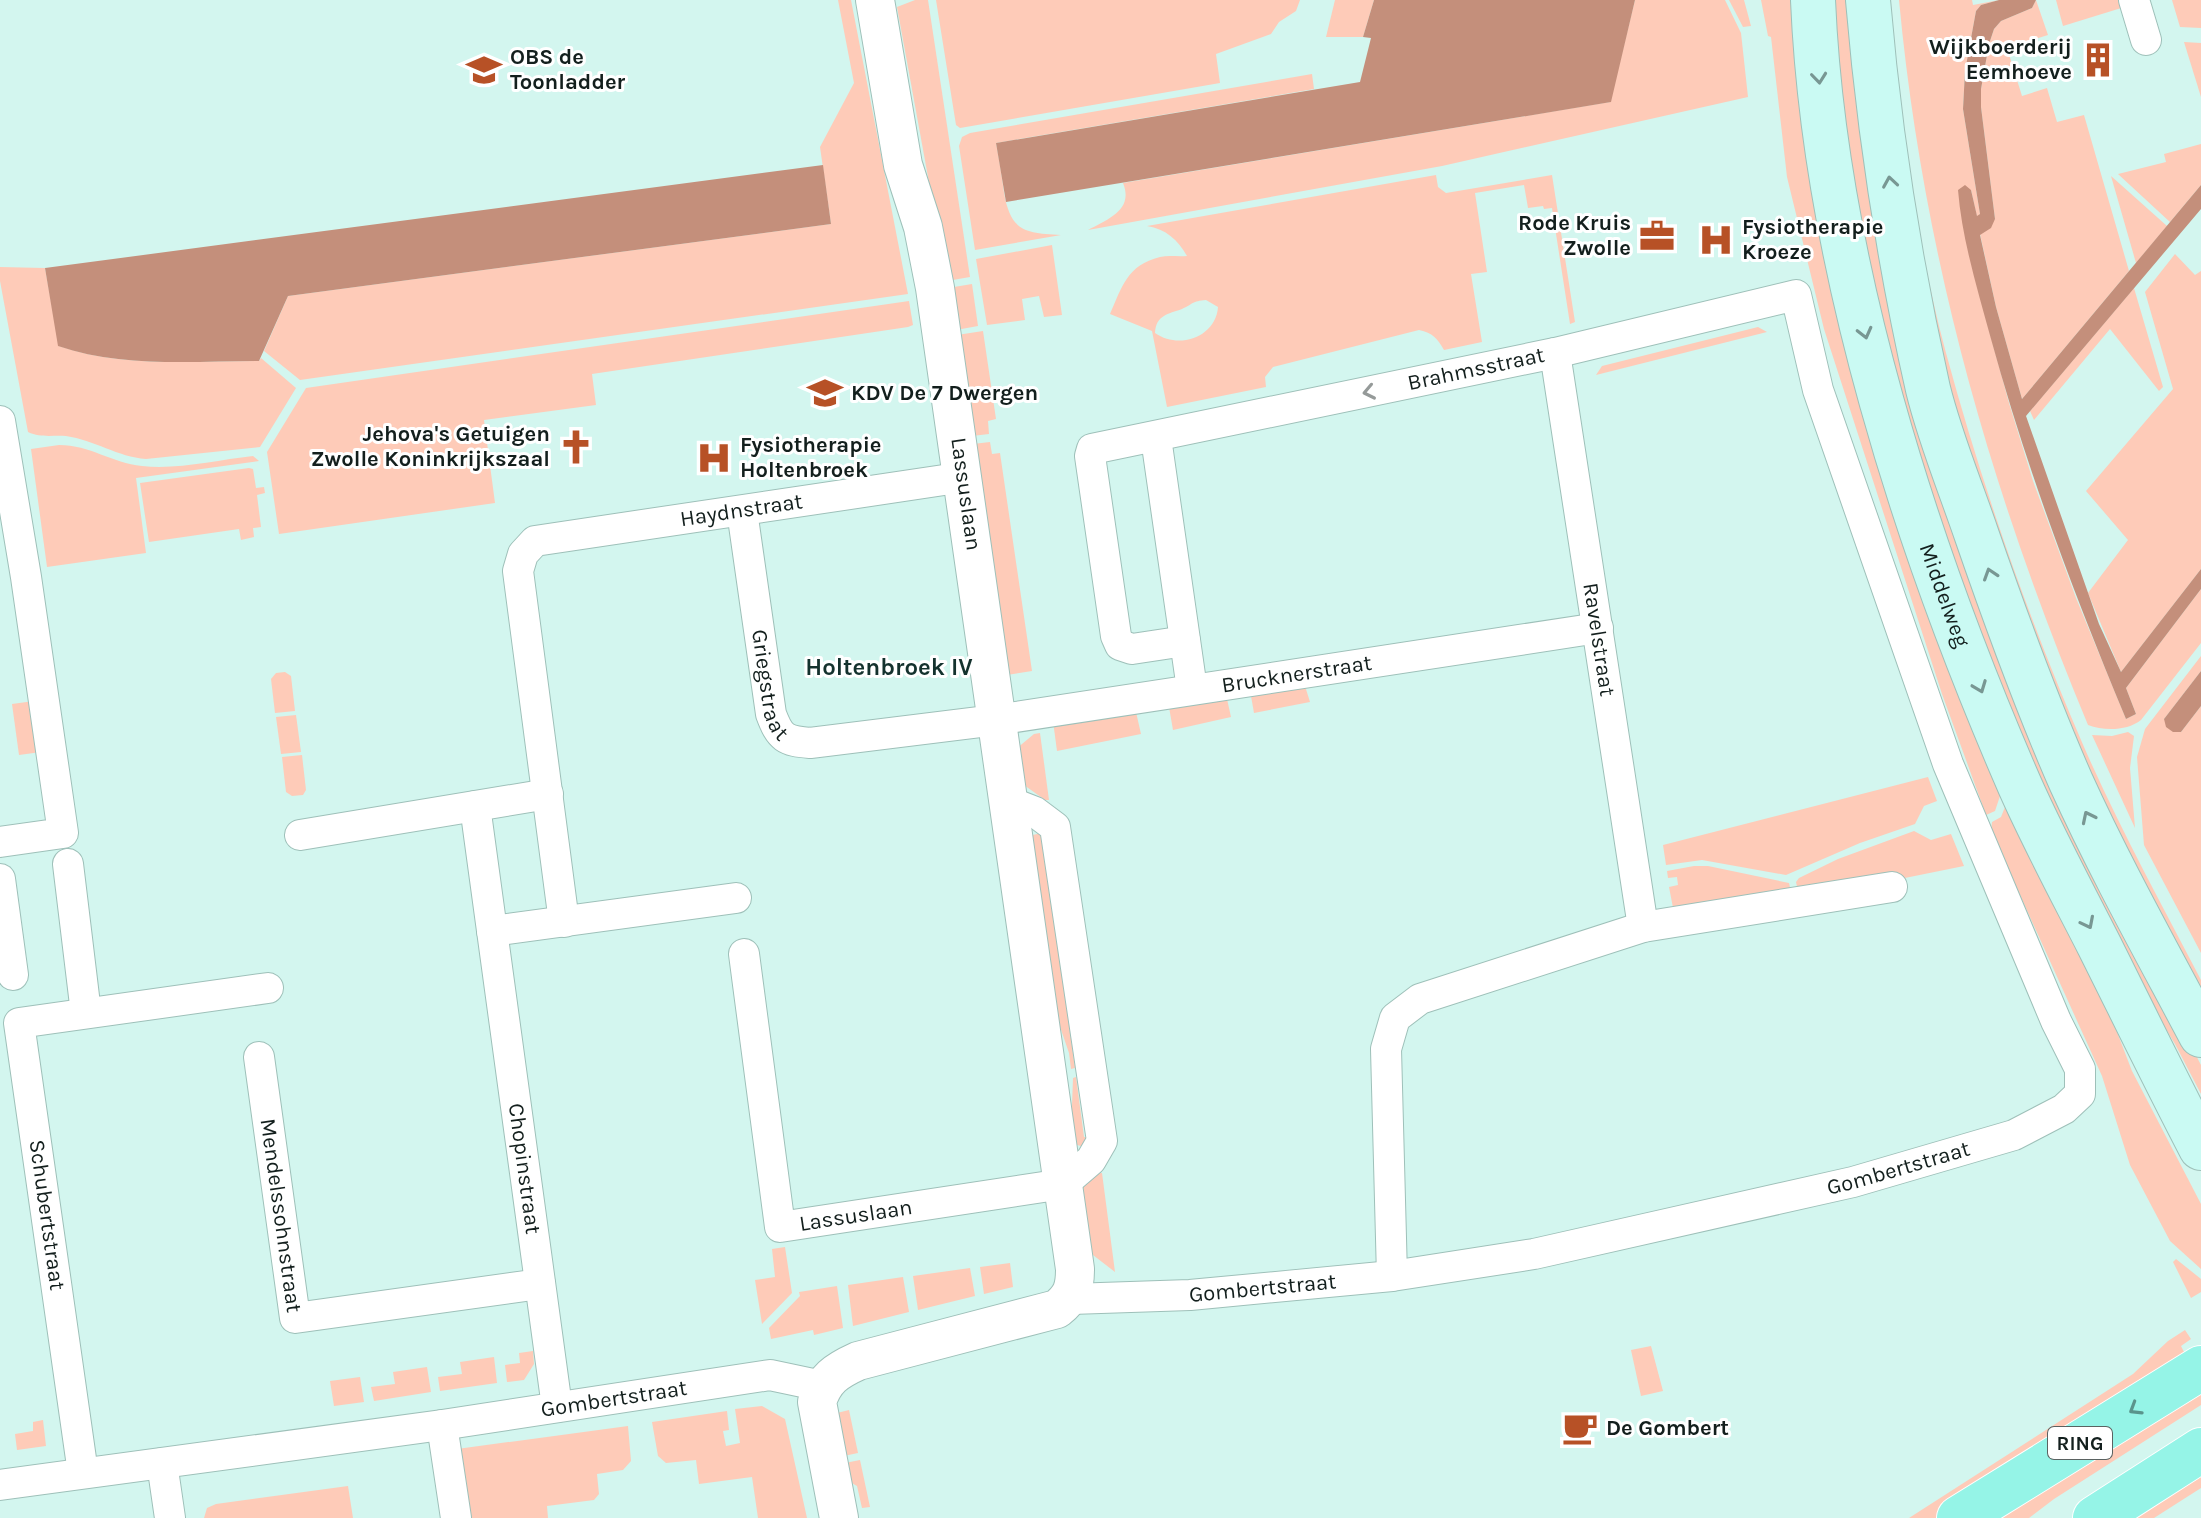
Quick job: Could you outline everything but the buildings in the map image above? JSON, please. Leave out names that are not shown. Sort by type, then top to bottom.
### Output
[{"type":"main road","name":"Middelweg","points":[[1813,0],[1823,108],[1844,240],[1880,392],[1921,523],[1959,632],[2021,787],[2201,1148]]},
{"type":"main road","points":[[1868,0],[1876,98],[1902,259],[1929,392],[2002,612],[2055,744],[2105,852],[2201,1035]]},
{"type":"main road","name":"RING","points":[[1959,1518],[2201,1368]]},
{"type":"main road","points":[[2095,1518],[2201,1450]]},
{"type":"street","name":"Lassuslaan","points":[[875,0],[903,165],[923,227],[935,288],[964,477],[1075,1269],[1071,1299]]},
{"type":"street","points":[[2134,0],[2146,40]]},
{"type":"street","name":"Brahmsstraat","points":[[1185,641],[1132,649],[1120,645],[1090,456],[1092,449],[1555,353],[1796,295],[1818,390],[1948,764],[2056,1021],[2080,1069],[2080,1094]]},
{"type":"street","name":"Ravelstraat","points":[[1555,353],[1643,927]]},
{"type":"street","points":[[0,421],[63,833],[0,842]]},
{"type":"street","points":[[1156,438],[1192,689]]},
{"type":"street","name":"Haydnstraat","points":[[548,794],[518,571],[523,554],[535,541],[964,477]]},
{"type":"street","name":"Griegstraat","points":[[742,511],[771,714],[778,733],[791,741],[810,743],[996,720]]},
{"type":"street","name":"Brucknerstraat","points":[[996,720],[1598,628]]},
{"type":"street","points":[[300,835],[548,794],[564,922]]},
{"type":"street","name":"Chopinstraat","points":[[475,806],[557,1407]]},
{"type":"street","points":[[68,864],[86,1013]]},
{"type":"street","points":[[0,879],[13,975]]},
{"type":"street","points":[[1392,1276],[1386,1049],[1395,1018],[1420,999],[1643,927],[1892,887]]},
{"type":"street","points":[[492,931],[736,898]]},
{"type":"street","name":"Lassuslaan","points":[[744,954],[780,1227],[1063,1184]]},
{"type":"street","name":"Schubertstraat","points":[[83,1473],[19,1023],[268,988]]},
{"type":"street","name":"Mendelssohnstraat","points":[[259,1057],[295,1318],[540,1284]]},
{"type":"street","name":"Gombertstraat","points":[[0,1485],[442,1425],[770,1375],[822,1386],[836,1371],[858,1361],[1038,1316],[1057,1309],[1071,1299],[1190,1295],[1392,1276],[1534,1254],[1853,1182],[2014,1135],[2064,1109],[2080,1094]]},
{"type":"street","points":[[822,1386],[817,1402],[818,1416],[839,1518]]},
{"type":"street","points":[[442,1425],[456,1518]]},
{"type":"street","points":[[162,1463],[170,1518]]},
{"type":"shaded area","points":[[838,0],[851,0],[908,294],[300,380],[264,351],[288,296],[831,224],[820,147],[854,83]]},
{"type":"shaded area","points":[[915,0],[928,0],[970,277],[947,281],[897,7]]},
{"type":"shaded area","points":[[936,0],[1300,0],[1296,11],[1279,22],[1271,34],[1216,54],[1220,83],[960,128],[956,125]]},
{"type":"shaded area","points":[[1335,0],[1374,0],[1363,37],[1326,37]]},
{"type":"shaded area","points":[[1374,0],[1635,0],[1611,102],[1006,202],[996,143],[1360,82],[1371,38],[1363,37]]},
{"type":"shaded area","points":[[1635,0],[1725,0],[1741,33],[1748,97],[1442,166],[1088,230],[1122,207],[1125,200],[1123,183],[1610,102]]},
{"type":"shaded area","points":[[1729,0],[1744,0],[1751,26],[1743,27]]},
{"type":"shaded area","points":[[1761,0],[1798,0],[1993,759],[1989,769],[2000,796],[1995,811],[1986,815],[1942,694],[1824,329],[1787,177],[1771,37],[1768,36]]},
{"type":"shaded area","points":[[1826,0],[1846,0],[1879,186],[2106,884],[2201,1065],[2201,1094],[2175,1044],[2110,937],[1997,694],[1874,314]]},
{"type":"shaded area","points":[[1899,0],[1972,0],[1973,5],[1999,0],[1981,5],[1976,11],[1965,71],[1963,109],[1980,214],[1977,217],[1971,190],[1962,217],[1979,293],[2033,481],[2076,598],[2126,719],[2136,714],[2126,688],[2201,589],[2201,643],[2141,720],[2129,726],[2108,729],[2088,725],[2020,548],[1991,460],[1966,370],[1925,188]]},
{"type":"shaded area","points":[[1999,0],[2036,0],[2032,8],[2001,21],[1994,29],[1981,89],[1995,219],[1991,228],[1980,235],[2022,399],[2201,185],[2201,209],[2026,416],[2099,624],[2121,672],[2201,569],[2201,589],[2126,688],[2136,714],[2126,719],[2070,578],[2020,436],[1963,228],[1958,190],[1965,185],[1971,190],[1977,216],[1980,214],[1963,109],[1965,71],[1976,11],[1981,5]]},
{"type":"shaded area","points":[[2036,0],[2048,35],[2007,48],[2022,96],[2047,88],[2057,122],[2084,115],[2129,271],[2022,399],[1996,307],[1980,234],[1995,219],[1981,89],[1994,29],[2001,21],[2032,8]]},
{"type":"shaded area","points":[[2056,0],[2129,0],[2131,5],[2063,26]]},
{"type":"shaded area","points":[[2172,0],[2201,0],[2201,28],[2180,27]]},
{"type":"shaded area","points":[[2184,42],[2201,43],[2201,97]]},
{"type":"shaded area","points":[[1312,74],[1314,89],[996,143],[1007,206],[1015,222],[1029,231],[1061,235],[975,250],[959,146],[962,137],[970,133]]},
{"type":"shaded area","points":[[2201,144],[2201,185],[2170,222],[2118,174],[2166,162],[2164,154]]},
{"type":"shaded area","points":[[823,165],[831,224],[288,296],[259,361],[132,360],[107,358],[58,346],[45,268]]},
{"type":"shaded area","points":[[1436,175],[1438,187],[1446,193],[1552,175],[1575,322],[1570,324],[1552,208],[1528,208],[1524,185],[1475,193],[1487,272],[1471,274],[1482,342],[1444,350],[1434,337],[1419,330],[1273,367],[1265,377],[1266,387],[1167,407],[1152,331],[1110,314],[1127,278],[1140,265],[1160,257],[1187,256],[1171,236],[1147,226]],"holes":[[[1206,300],[1218,307],[1211,326],[1195,338],[1175,340],[1155,333],[1158,322],[1164,316],[1195,302]]]},
{"type":"shaded area","points":[[1907,175],[1946,353],[2008,552],[2044,651],[2097,777],[2201,980],[2201,1006],[2071,746],[1928,331]]},
{"type":"shaded area","points":[[2111,176],[2167,226],[2136,263]]},
{"type":"shaded area","points":[[1052,245],[1062,315],[1044,317],[1039,296],[1022,299],[1025,320],[987,325],[976,259]]},
{"type":"shaded area","points":[[2175,254],[2195,275],[2201,271],[2201,569],[2121,672],[2088,593],[2128,540],[2086,491],[2173,389],[2145,292]]},
{"type":"shaded area","points":[[0,267],[45,268],[59,346],[107,358],[132,360],[259,361],[261,358],[296,388],[260,447],[146,459],[76,438],[28,432]]},
{"type":"shaded area","points":[[972,284],[978,326],[956,330],[948,288]]},
{"type":"shaded area","points":[[2134,288],[2163,387],[2159,391],[2110,329],[2034,420],[2030,411]]},
{"type":"shaded area","points":[[909,301],[913,325],[908,327],[592,374],[596,405],[484,420],[495,503],[279,534],[267,452],[306,388]]},
{"type":"shaded area","points":[[1758,327],[1767,332],[1596,375],[1602,366]]},
{"type":"shaded area","points":[[983,331],[996,419],[988,421],[989,434],[972,436],[957,335]]},
{"type":"shaded area","points":[[990,442],[992,454],[1000,453],[1032,671],[1007,675],[973,444]]},
{"type":"shaded area","points":[[59,445],[81,448],[142,466],[183,466],[253,456],[259,461],[136,478],[146,553],[47,567],[31,449]]},
{"type":"shaded area","points":[[253,469],[256,488],[264,487],[265,493],[257,495],[261,527],[253,528],[254,537],[241,540],[239,529],[149,542],[140,483]]},
{"type":"shaded area","points":[[2201,656],[2201,671],[2164,719],[2181,732],[2201,706],[2201,953],[2144,845],[2137,757],[2145,729]]},
{"type":"shaded area","points":[[2201,671],[2201,706],[2181,732],[2173,732],[2166,727],[2164,719]]},
{"type":"shaded area","points":[[285,672],[291,676],[295,711],[275,713],[271,679],[276,673]]},
{"type":"shaded area","points":[[1305,686],[1310,702],[1254,713],[1251,696]]},
{"type":"shaded area","points":[[1227,699],[1231,717],[1173,730],[1169,707]]},
{"type":"shaded area","points":[[34,701],[41,752],[19,755],[12,704]]},
{"type":"shaded area","points":[[1136,712],[1141,734],[1057,751],[1053,721]]},
{"type":"shaded area","points":[[296,715],[301,752],[281,754],[276,717]]},
{"type":"shaded area","points":[[2128,732],[2134,736],[2130,768],[2135,828],[2092,735],[2112,736]]},
{"type":"shaded area","points":[[1040,733],[1049,800],[1024,785],[1016,749],[1034,734]]},
{"type":"shaded area","points":[[302,755],[306,790],[303,795],[292,796],[286,792],[282,757]]},
{"type":"shaded area","points":[[1928,777],[1937,801],[1924,806],[1915,824],[1860,843],[1786,875],[1702,860],[1666,865],[1663,845]]},
{"type":"shaded area","points":[[2007,802],[2087,954],[2132,1071],[2201,1204],[2201,1269],[2170,1241],[2130,1165],[2102,1076],[1991,831],[1992,822],[2001,817]]},
{"type":"shaded area","points":[[1914,831],[1931,840],[1951,834],[1964,866],[1895,880],[1798,891],[1796,882],[1799,878],[1838,859]]},
{"type":"shaded area","points":[[1042,833],[1075,1068],[1071,1069],[1069,1053],[1053,1006],[1028,836]]},
{"type":"shaded area","points":[[1708,866],[1789,883],[1791,892],[1674,913],[1669,887],[1678,885],[1677,877],[1668,878],[1667,871]]},
{"type":"shaded area","points":[[1076,1077],[1084,1137],[1091,1137],[1084,1147],[1074,1144],[1071,1133],[1073,1078]]},
{"type":"shaded area","points":[[1102,1173],[1115,1272],[1093,1255],[1087,1256],[1080,1188],[1091,1174]]},
{"type":"shaded area","points":[[785,1247],[792,1293],[762,1324],[755,1280],[775,1277],[772,1249]]},
{"type":"shaded area","points":[[2176,1259],[2201,1279],[2201,1292],[2191,1298],[2173,1262]]},
{"type":"shaded area","points":[[1010,1263],[1013,1287],[984,1294],[980,1267]]},
{"type":"shaded area","points":[[970,1268],[975,1296],[918,1310],[913,1276]]},
{"type":"shaded area","points":[[903,1277],[909,1312],[853,1326],[848,1285]]},
{"type":"shaded area","points":[[837,1286],[843,1328],[814,1335],[813,1330],[771,1339],[769,1328],[800,1296],[799,1292]]},
{"type":"shaded area","points":[[2185,1330],[2191,1339],[2181,1346],[2185,1354],[1942,1518],[1909,1518],[2133,1374],[2168,1341]]},
{"type":"shaded area","points":[[1651,1346],[1663,1391],[1641,1396],[1631,1350]]},
{"type":"shaded area","points":[[533,1351],[534,1364],[524,1380],[507,1382],[505,1365],[520,1363],[519,1353]]},
{"type":"shaded area","points":[[494,1357],[497,1383],[440,1391],[438,1377],[462,1374],[460,1362]]},
{"type":"shaded area","points":[[427,1367],[431,1392],[374,1401],[371,1387],[395,1384],[393,1372]]},
{"type":"shaded area","points":[[360,1377],[364,1402],[334,1406],[330,1381]]},
{"type":"shaded area","points":[[2201,1385],[2201,1405],[2029,1518],[1996,1518]]},
{"type":"shaded area","points":[[762,1406],[785,1419],[807,1518],[758,1518],[752,1477],[699,1484],[696,1460],[666,1463],[658,1456],[652,1422],[727,1411],[729,1430],[723,1431],[726,1446],[740,1443],[735,1409]]},
{"type":"shaded area","points":[[849,1410],[858,1453],[839,1457],[829,1415]]},
{"type":"shaded area","points":[[43,1420],[46,1446],[17,1450],[15,1434],[33,1431],[33,1422]]},
{"type":"shaded area","points":[[628,1426],[631,1461],[623,1470],[597,1474],[599,1494],[594,1500],[547,1506],[548,1518],[467,1518],[457,1449]]},
{"type":"shaded area","points":[[860,1460],[870,1507],[862,1508],[857,1486],[843,1478],[840,1464]]},
{"type":"shaded area","points":[[2201,1477],[2201,1488],[2154,1518],[2135,1518]]},
{"type":"shaded area","points":[[348,1486],[353,1518],[204,1518],[207,1508],[216,1504]]},
{"type":"place","name":"Wijkboerderij Eemhoeve","points":[[2098,60]]},
{"type":"place","name":"OBS de Toonladder","points":[[484,70]]},
{"type":"place","name":"Rode Kruis Zwolle","points":[[1657,236]]},
{"type":"place","name":"Fysiotherapie Kroeze","points":[[1716,240]]},
{"type":"place","name":"KDV De 7 Dwergen","points":[[825,393]]},
{"type":"place","name":"Jehova's Getuigen Zwolle Koninkrijkszaal","points":[[576,447]]},
{"type":"place","name":"Fysiotherapie Holtenbroek","points":[[714,458]]},
{"type":"place","name":"De Gombert","points":[[1580,1428]]},
{"type":"district","name":"Holtenbroek IV","points":[[889,667]]}]
